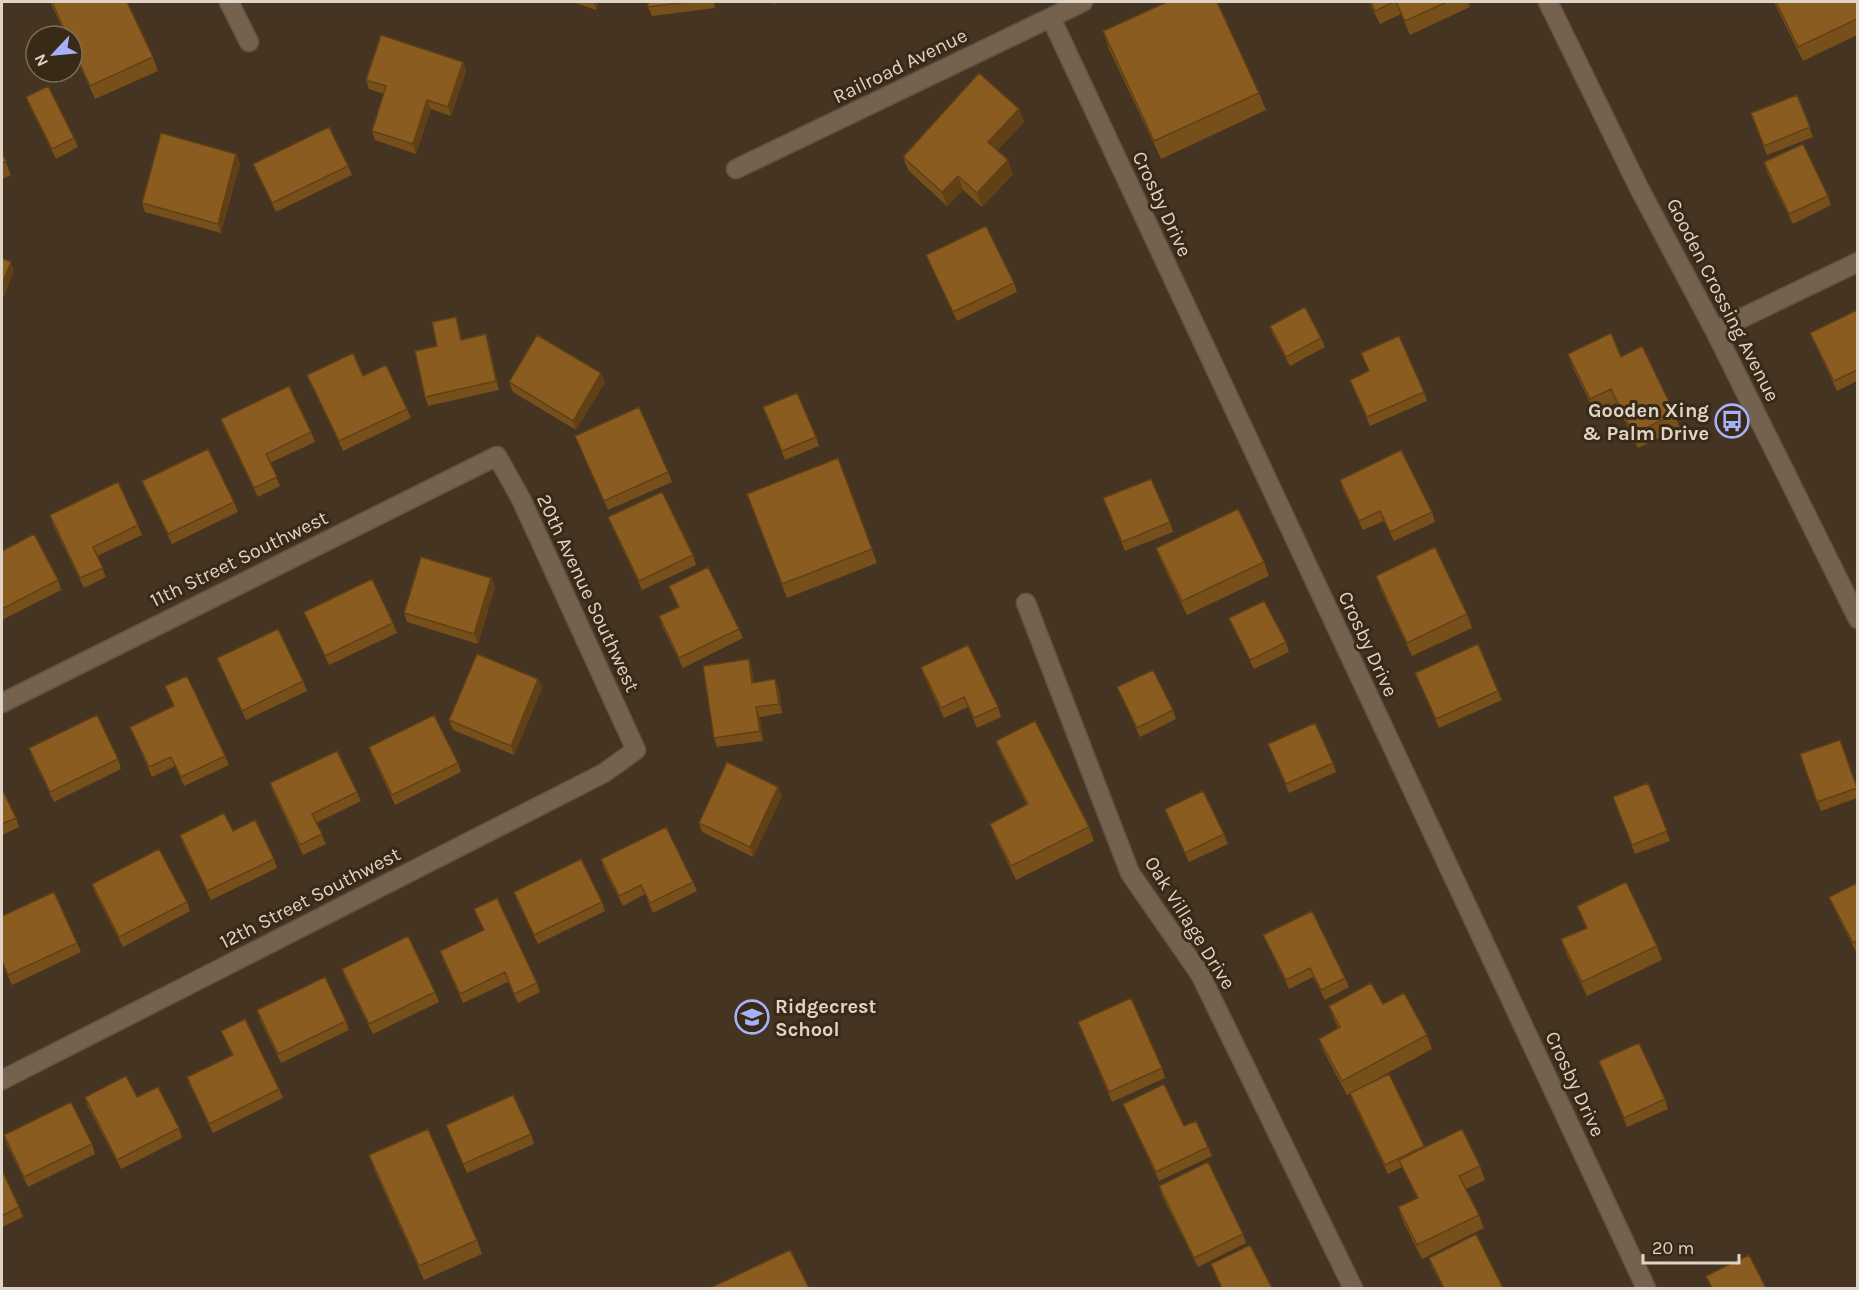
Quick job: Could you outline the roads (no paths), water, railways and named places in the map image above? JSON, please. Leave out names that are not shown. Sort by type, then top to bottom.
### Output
[{"type":"street","points":[[229,2],[249,42]]},
{"type":"street","name":"Railroad Avenue","points":[[736,170],[1083,2]]},
{"type":"street","name":"Gooden Crossing Avenue","points":[[1548,2],[1639,188],[1715,331],[1857,619]]},
{"type":"street","name":"Crosby Drive","points":[[1051,18],[1646,1288]]},
{"type":"street","points":[[1715,331],[1857,262]]},
{"type":"street","name":"11th Street Southwest","points":[[2,703],[497,456]]},
{"type":"street","name":"20th Avenue Southwest","points":[[497,456],[521,499],[636,750]]},
{"type":"street","name":"Oak Village Drive","points":[[1026,603],[1130,873],[1200,974],[1353,1288]]},
{"type":"street","name":"12th Street Southwest","points":[[2,1080],[604,773],[636,750]]},
{"type":"place","name":"Gooden Xing & Palm Drive","points":[[1732,421]]},
{"type":"place","name":"Ridgecrest School","points":[[752,1017]]}]
